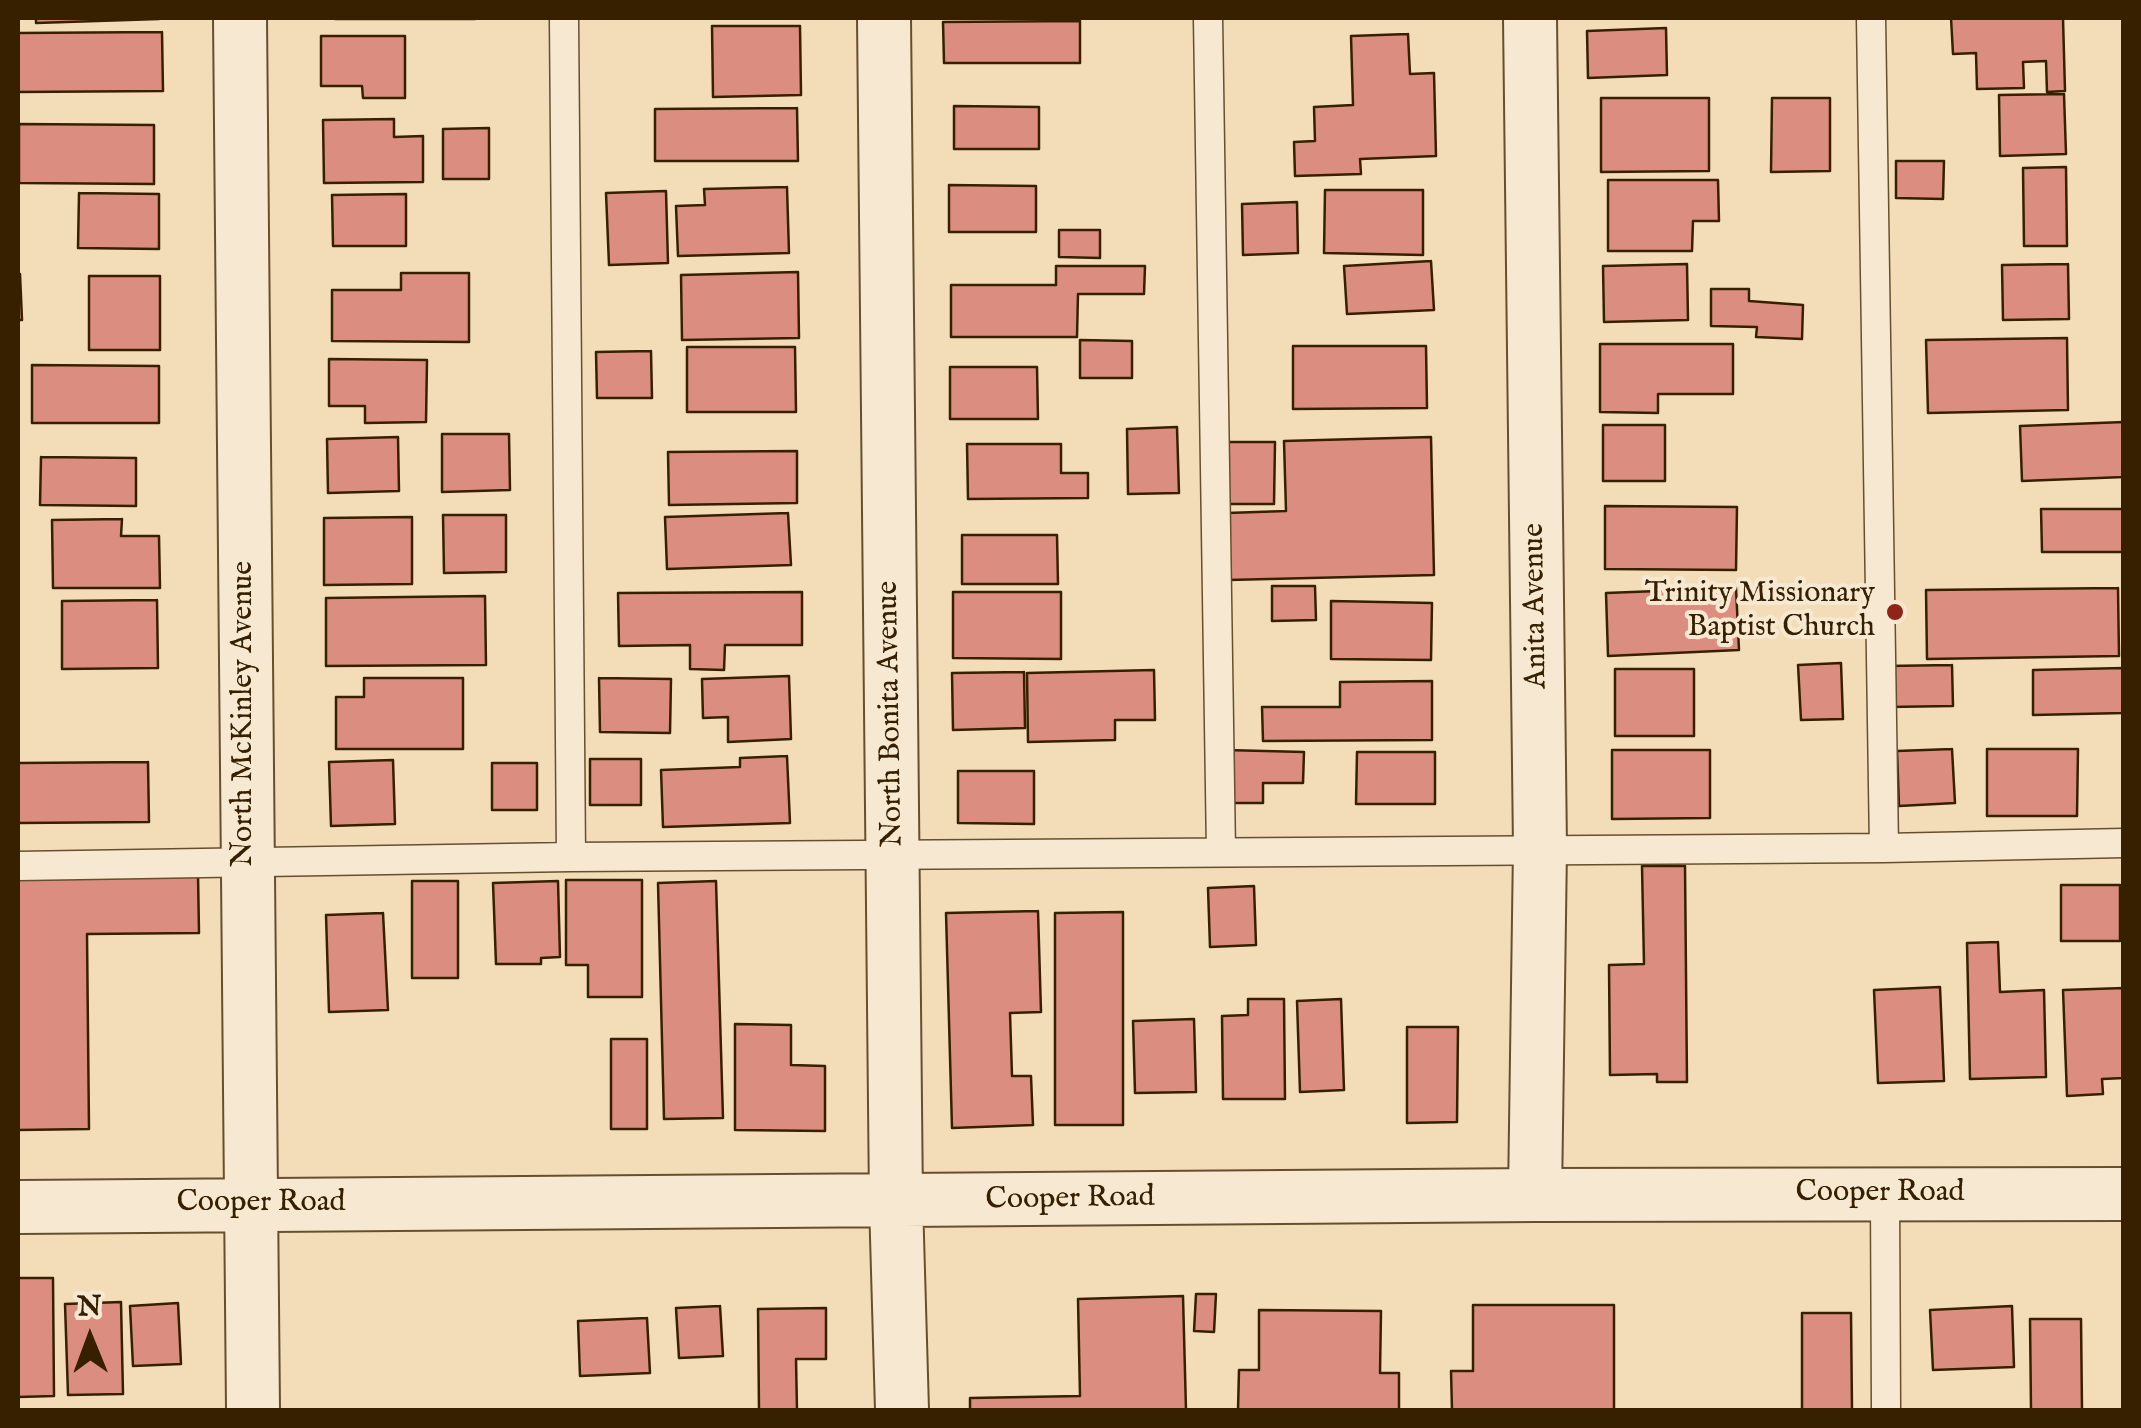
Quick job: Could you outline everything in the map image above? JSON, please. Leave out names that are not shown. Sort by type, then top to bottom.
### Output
[{"type":"street","name":"North McKinley Avenue","points":[[240,18],[253,1410]]},
{"type":"street","name":"North Bonita Avenue","points":[[884,18],[896,1202],[902,1410]]},
{"type":"street","name":"Anita Avenue","points":[[1530,18],[1540,848],[1535,1195]]},
{"type":"street","name":"Cooper Road","points":[[18,1207],[2124,1194]]},
{"type":"lane","points":[[564,18],[571,857]]},
{"type":"lane","points":[[1208,18],[1221,852]]},
{"type":"lane","points":[[1871,18],[1884,848]]},
{"type":"lane","points":[[18,866],[571,857],[1884,848],[2124,842]]},
{"type":"lane","points":[[1885,1194],[1886,1410]]},
{"type":"building","points":[[36,18],[159,18],[159,19],[36,23]]},
{"type":"building","points":[[475,18],[475,19],[335,19]]},
{"type":"building","points":[[1951,18],[2063,18],[2065,91],[2047,92],[2046,61],[2023,62],[2024,88],[1977,89],[1976,53],[1953,54]]},
{"type":"building","points":[[1080,21],[1080,63],[944,63],[943,22]]},
{"type":"building","points":[[712,26],[800,26],[801,95],[713,97]]},
{"type":"building","points":[[1666,28],[1667,75],[1588,78],[1587,31]]},
{"type":"building","points":[[162,32],[163,91],[18,92],[18,33]]},
{"type":"building","points":[[1408,34],[1410,74],[1434,73],[1436,156],[1360,159],[1361,174],[1295,176],[1294,142],[1315,141],[1314,107],[1353,105],[1351,36]]},
{"type":"building","points":[[321,36],[405,36],[405,98],[363,98],[362,86],[321,86]]},
{"type":"building","points":[[2064,94],[2066,154],[2000,156],[1999,95]]},
{"type":"building","points":[[1601,98],[1709,98],[1709,171],[1601,172]]},
{"type":"building","points":[[1772,98],[1830,98],[1830,171],[1771,172]]},
{"type":"building","points":[[954,106],[1039,107],[1039,149],[954,149]]},
{"type":"building","points":[[797,108],[798,161],[655,161],[655,109]]},
{"type":"building","points":[[394,119],[394,137],[423,136],[423,182],[324,183],[323,120]]},
{"type":"building","points":[[19,124],[154,125],[154,184],[19,183]]},
{"type":"building","points":[[489,128],[489,179],[443,179],[443,129]]},
{"type":"building","points":[[1896,161],[1944,161],[1943,199],[1896,198]]},
{"type":"building","points":[[2066,167],[2067,246],[2024,246],[2023,168]]},
{"type":"building","points":[[1608,180],[1718,180],[1719,221],[1693,221],[1692,251],[1608,251]]},
{"type":"building","points":[[949,185],[1036,186],[1036,232],[949,232]]},
{"type":"building","points":[[787,187],[789,253],[678,256],[676,206],[705,205],[704,189]]},
{"type":"building","points":[[1325,190],[1423,190],[1423,255],[1324,253]]},
{"type":"building","points":[[666,191],[668,263],[609,265],[606,193]]},
{"type":"building","points":[[79,193],[159,194],[159,249],[78,248]]},
{"type":"building","points":[[406,194],[406,246],[333,246],[332,195]]},
{"type":"building","points":[[1297,202],[1298,253],[1243,255],[1242,204]]},
{"type":"building","points":[[1059,230],[1100,230],[1100,258],[1059,257]]},
{"type":"building","points":[[1431,261],[1434,310],[1347,314],[1344,266]]},
{"type":"building","points":[[1687,264],[1688,320],[1604,322],[1603,266]]},
{"type":"building","points":[[2068,264],[2069,319],[2003,320],[2002,265]]},
{"type":"building","points":[[1056,266],[1145,266],[1144,294],[1078,294],[1077,337],[951,337],[951,285],[1056,285]]},
{"type":"building","points":[[798,272],[799,338],[682,340],[681,275]]},
{"type":"building","points":[[401,273],[469,273],[469,342],[332,341],[332,290],[401,290]]},
{"type":"building","points":[[20,274],[22,320],[18,320]]},
{"type":"building","points":[[89,276],[160,276],[160,350],[89,350]]},
{"type":"building","points":[[1711,289],[1749,289],[1749,301],[1803,305],[1802,339],[1756,337],[1757,327],[1711,326]]},
{"type":"building","points":[[2067,338],[2068,410],[1928,413],[1926,340]]},
{"type":"building","points":[[1080,340],[1132,341],[1132,378],[1080,378]]},
{"type":"building","points":[[1600,344],[1733,344],[1733,394],[1658,394],[1658,413],[1600,412]]},
{"type":"building","points":[[1293,346],[1426,346],[1427,408],[1293,409]]},
{"type":"building","points":[[687,347],[795,347],[796,412],[687,412]]},
{"type":"building","points":[[651,351],[652,398],[597,398],[596,352]]},
{"type":"building","points":[[329,359],[427,360],[426,422],[365,423],[365,406],[329,406]]},
{"type":"building","points":[[32,365],[159,366],[159,423],[32,423]]},
{"type":"building","points":[[950,367],[1037,367],[1038,419],[950,419]]},
{"type":"building","points":[[2124,422],[2124,477],[2022,481],[2020,426]]},
{"type":"building","points":[[1603,425],[1665,425],[1665,481],[1603,481]]},
{"type":"building","points":[[1177,427],[1179,493],[1128,494],[1127,429]]},
{"type":"building","points":[[442,434],[509,434],[510,490],[442,492]]},
{"type":"building","points":[[398,437],[399,491],[328,493],[327,439]]},
{"type":"building","points":[[1431,437],[1434,575],[1228,580],[1227,513],[1286,511],[1284,441]]},
{"type":"building","points":[[1227,442],[1275,442],[1274,504],[1227,504]]},
{"type":"building","points":[[967,444],[1061,444],[1061,473],[1088,473],[1088,498],[968,499]]},
{"type":"building","points":[[797,451],[797,503],[669,505],[668,452]]},
{"type":"building","points":[[41,457],[136,458],[136,506],[40,505]]},
{"type":"building","points":[[1605,506],[1737,507],[1736,570],[1605,569]]},
{"type":"building","points":[[2041,509],[2124,509],[2124,552],[2042,552]]},
{"type":"building","points":[[788,513],[791,565],[667,569],[665,517]]},
{"type":"building","points":[[443,515],[506,515],[506,572],[444,573]]},
{"type":"building","points":[[412,517],[412,584],[324,585],[324,518]]},
{"type":"building","points":[[122,519],[121,536],[159,536],[160,588],[53,588],[52,520]]},
{"type":"building","points":[[962,535],[1057,535],[1058,584],[962,584]]},
{"type":"building","points":[[1272,586],[1315,586],[1316,620],[1272,621]]},
{"type":"building","points":[[1736,588],[1739,650],[1608,656],[1606,593]]},
{"type":"building","points":[[2118,588],[2119,656],[1927,659],[1926,590]]},
{"type":"building","points":[[802,592],[802,645],[725,645],[724,670],[690,669],[690,645],[619,646],[618,593]]},
{"type":"building","points":[[953,592],[1061,592],[1061,659],[953,658]]},
{"type":"building","points":[[485,596],[486,665],[326,666],[326,598]]},
{"type":"building","points":[[157,600],[158,668],[62,669],[62,601]]},
{"type":"building","points":[[1331,601],[1432,603],[1431,660],[1331,659]]},
{"type":"building","points":[[1841,663],[1843,719],[1801,720],[1798,665]]},
{"type":"building","points":[[1952,665],[1953,706],[1887,707],[1887,666]]},
{"type":"building","points":[[2124,668],[2124,713],[2033,715],[2033,670]]},
{"type":"building","points":[[1615,669],[1694,669],[1694,736],[1615,736]]},
{"type":"building","points":[[1154,670],[1155,720],[1115,720],[1115,740],[1028,742],[1027,673]]},
{"type":"building","points":[[1024,672],[1025,728],[953,730],[952,673]]},
{"type":"building","points":[[789,676],[791,739],[728,742],[728,717],[703,718],[702,679]]},
{"type":"building","points":[[364,678],[463,678],[463,749],[336,749],[336,697],[364,697]]},
{"type":"building","points":[[599,678],[671,679],[670,733],[600,732]]},
{"type":"building","points":[[1432,681],[1432,740],[1263,741],[1262,707],[1340,707],[1340,682]]},
{"type":"building","points":[[1952,749],[1955,803],[1899,806],[1897,751]]},
{"type":"building","points":[[1987,749],[2078,749],[2077,816],[1987,816]]},
{"type":"building","points":[[1225,750],[1304,752],[1303,783],[1263,783],[1263,803],[1224,803]]},
{"type":"building","points":[[1612,750],[1710,750],[1710,818],[1612,819]]},
{"type":"building","points":[[1357,752],[1435,752],[1435,804],[1356,804]]},
{"type":"building","points":[[787,756],[790,823],[663,827],[661,770],[740,767],[740,758]]},
{"type":"building","points":[[590,759],[641,759],[641,805],[590,805]]},
{"type":"building","points":[[393,760],[395,824],[331,826],[329,762]]},
{"type":"building","points":[[148,762],[149,822],[18,823],[18,763]]},
{"type":"building","points":[[492,763],[537,763],[537,810],[492,810]]},
{"type":"building","points":[[958,771],[1034,771],[1034,824],[958,823]]},
{"type":"building","points":[[1642,866],[1685,866],[1687,1082],[1657,1082],[1657,1074],[1610,1075],[1609,965],[1644,964]]},
{"type":"building","points":[[198,874],[199,933],[87,934],[89,1129],[18,1130],[18,876]]},
{"type":"building","points":[[566,880],[642,880],[642,997],[588,997],[588,965],[566,965]]},
{"type":"building","points":[[412,881],[458,881],[458,978],[412,978]]},
{"type":"building","points":[[558,881],[560,957],[541,958],[541,964],[496,964],[493,883]]},
{"type":"building","points":[[716,881],[723,1118],[664,1119],[658,883]]},
{"type":"building","points":[[2061,885],[2120,885],[2120,941],[2061,941]]},
{"type":"building","points":[[1254,886],[1256,945],[1210,947],[1208,888]]},
{"type":"building","points":[[1038,911],[1041,1012],[1010,1013],[1012,1076],[1031,1076],[1033,1125],[952,1128],[946,913]]},
{"type":"building","points":[[1123,912],[1123,1125],[1055,1125],[1055,913]]},
{"type":"building","points":[[383,913],[388,1010],[329,1012],[326,915]]},
{"type":"building","points":[[1998,942],[2000,992],[2044,990],[2046,1077],[1970,1079],[1967,943]]},
{"type":"building","points":[[1940,987],[1944,1081],[1878,1083],[1874,990]]},
{"type":"building","points":[[2124,988],[2124,1078],[2102,1079],[2103,1094],[2067,1096],[2063,990]]},
{"type":"building","points":[[1248,999],[1284,999],[1285,1099],[1223,1099],[1222,1016],[1248,1015]]},
{"type":"building","points":[[1341,999],[1344,1090],[1300,1092],[1297,1001]]},
{"type":"building","points":[[1194,1019],[1196,1092],[1135,1093],[1133,1021]]},
{"type":"building","points":[[735,1024],[791,1025],[791,1065],[825,1066],[825,1131],[735,1130]]},
{"type":"building","points":[[1407,1027],[1458,1027],[1457,1122],[1407,1123]]},
{"type":"building","points":[[611,1039],[647,1039],[647,1129],[611,1129]]},
{"type":"building","points":[[18,1278],[53,1278],[54,1396],[18,1397]]},
{"type":"building","points":[[1196,1294],[1216,1294],[1214,1332],[1194,1331]]},
{"type":"building","points":[[1183,1296],[1186,1410],[970,1410],[970,1398],[1080,1396],[1078,1299]]},
{"type":"building","points":[[121,1302],[123,1394],[68,1395],[65,1304]]},
{"type":"building","points":[[178,1303],[181,1364],[133,1366],[130,1306]]},
{"type":"building","points":[[1473,1305],[1614,1305],[1614,1410],[1452,1410],[1451,1371],[1473,1371]]},
{"type":"building","points":[[720,1306],[723,1356],[679,1358],[676,1308]]},
{"type":"building","points":[[2012,1306],[2014,1367],[1933,1370],[1930,1310]]},
{"type":"building","points":[[826,1308],[826,1359],[796,1359],[797,1410],[759,1410],[758,1309]]},
{"type":"building","points":[[1259,1310],[1381,1311],[1380,1373],[1399,1373],[1399,1410],[1238,1410],[1239,1370],[1259,1370]]},
{"type":"building","points":[[1802,1313],[1851,1313],[1852,1410],[1802,1410]]},
{"type":"building","points":[[647,1318],[650,1373],[580,1376],[578,1321]]},
{"type":"building","points":[[2030,1319],[2081,1319],[2082,1410],[2031,1410]]},
{"type":"place","name":"Trinity Missionary Baptist Church","points":[[1895,612]]}]
